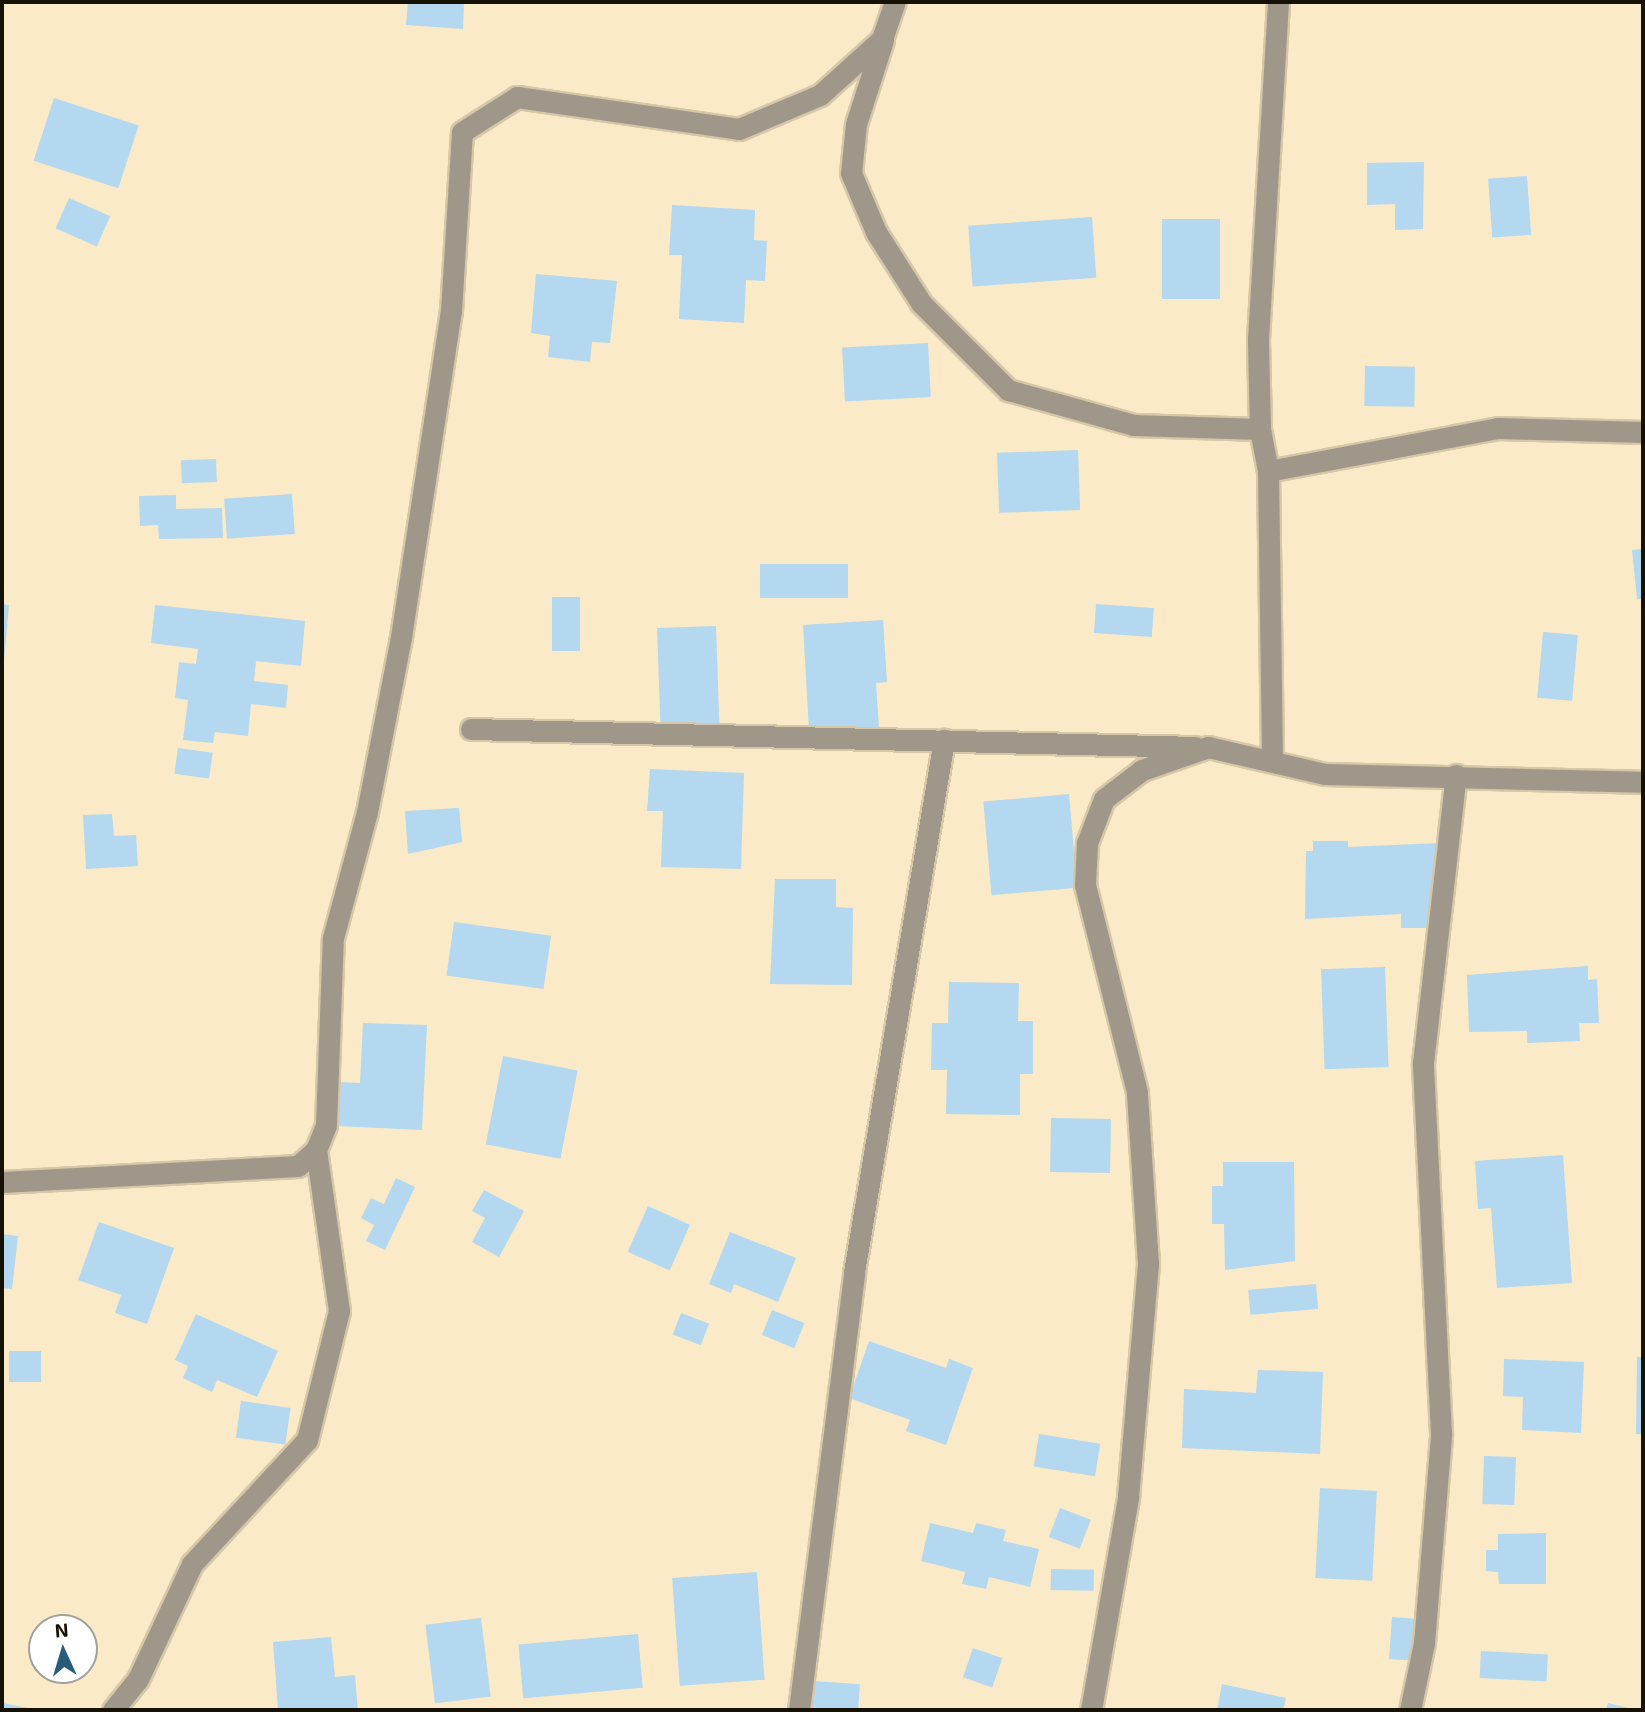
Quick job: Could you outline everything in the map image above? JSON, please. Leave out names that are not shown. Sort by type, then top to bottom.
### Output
[{"type":"street","points":[[1272,758],[1268,471],[1260,429],[1258,339],[1278,2]]},
{"type":"street","points":[[893,8],[856,124],[851,173],[876,232],[920,303],[1008,390],[1133,425],[1260,429]]},
{"type":"street","points":[[2,1182],[298,1166],[316,1150],[326,1125],[333,938],[367,812],[401,637],[451,311],[462,132],[517,97],[738,129],[820,94],[882,39],[893,8]]},
{"type":"street","points":[[1268,471],[1498,428],[1643,432]]},
{"type":"street","points":[[471,729],[1208,747],[1272,758],[1325,774],[1456,775],[1643,782]]},
{"type":"street","points":[[799,1710],[854,1272],[944,740]]},
{"type":"street","points":[[1091,1710],[1128,1497],[1148,1264],[1137,1092],[1090,909],[1087,844],[1104,799],[1142,770],[1208,747]]},
{"type":"street","points":[[1410,1710],[1424,1643],[1441,1434],[1423,1063],[1456,775]]},
{"type":"street","points":[[113,1710],[138,1679],[192,1564],[307,1440],[339,1311],[316,1150]]},
{"type":"building","points":[[408,2],[464,2],[463,29],[406,25]]},
{"type":"building","points":[[54,98],[139,126],[118,188],[34,161]]},
{"type":"building","points":[[1424,162],[1423,229],[1395,230],[1395,204],[1367,205],[1367,163]]},
{"type":"building","points":[[1527,176],[1531,235],[1492,238],[1488,179]]},
{"type":"building","points":[[69,198],[110,216],[97,246],[56,228]]},
{"type":"building","points":[[672,205],[755,210],[754,240],[767,241],[765,281],[746,280],[744,323],[679,319],[682,255],[669,255]]},
{"type":"building","points":[[1092,217],[1096,278],[973,287],[968,226]]},
{"type":"building","points":[[1162,219],[1220,219],[1220,299],[1162,299]]},
{"type":"building","points":[[536,274],[617,281],[610,343],[592,342],[590,362],[548,357],[550,336],[531,333]]},
{"type":"building","points":[[928,343],[931,397],[845,401],[842,348]]},
{"type":"building","points":[[1365,366],[1415,367],[1414,407],[1364,406]]},
{"type":"building","points":[[1078,450],[1080,510],[999,513],[997,453]]},
{"type":"building","points":[[216,459],[217,482],[182,483],[181,460]]},
{"type":"building","points":[[292,494],[295,534],[227,539],[224,499]]},
{"type":"building","points":[[176,495],[176,509],[222,508],[223,538],[159,539],[158,525],[140,526],[139,496]]},
{"type":"building","points":[[1643,549],[1643,599],[1637,599],[1632,550]]},
{"type":"building","points":[[760,564],[848,564],[848,598],[760,598]]},
{"type":"building","points":[[552,597],[580,597],[580,651],[552,651]]},
{"type":"building","points":[[2,604],[9,605],[4,660],[2,660]]},
{"type":"building","points":[[1096,604],[1154,608],[1152,637],[1094,633]]},
{"type":"building","points":[[155,605],[305,621],[301,666],[256,661],[254,681],[288,685],[286,708],[251,704],[248,736],[215,732],[213,743],[183,740],[188,700],[175,698],[179,662],[196,664],[198,649],[151,643]]},
{"type":"building","points":[[883,620],[887,682],[876,683],[879,727],[809,731],[803,625]]},
{"type":"building","points":[[716,626],[720,728],[661,730],[657,628]]},
{"type":"building","points":[[1543,632],[1578,635],[1572,701],[1537,698]]},
{"type":"building","points":[[178,748],[213,753],[209,779],[174,774]]},
{"type":"building","points":[[650,769],[744,773],[741,869],[661,867],[663,811],[647,811]]},
{"type":"building","points":[[1069,794],[1077,888],[992,895],[983,801]]},
{"type":"building","points":[[459,808],[462,842],[408,854],[405,811]]},
{"type":"building","points":[[112,814],[114,836],[136,835],[138,866],[86,869],[83,815]]},
{"type":"building","points":[[1313,841],[1348,841],[1348,847],[1439,843],[1438,928],[1401,928],[1401,914],[1305,919],[1306,851],[1313,851]]},
{"type":"building","points":[[775,879],[836,879],[836,907],[853,908],[852,985],[770,984]]},
{"type":"building","points":[[454,922],[551,936],[544,989],[446,975]]},
{"type":"building","points":[[1588,966],[1588,980],[1597,979],[1599,1023],[1579,1023],[1580,1041],[1527,1043],[1527,1031],[1469,1032],[1467,975]]},
{"type":"building","points":[[1385,967],[1388,1067],[1325,1069],[1321,969]]},
{"type":"building","points":[[949,982],[1019,983],[1018,1021],[1033,1021],[1033,1074],[1020,1074],[1020,1115],[946,1114],[947,1070],[931,1070],[932,1023],[948,1023]]},
{"type":"building","points":[[363,1023],[427,1025],[422,1130],[337,1126],[339,1082],[360,1083]]},
{"type":"building","points":[[503,1056],[578,1071],[560,1159],[486,1144]]},
{"type":"building","points":[[1051,1118],[1111,1119],[1110,1173],[1050,1172]]},
{"type":"building","points":[[1563,1155],[1572,1283],[1497,1288],[1491,1208],[1478,1209],[1475,1161]]},
{"type":"building","points":[[1223,1162],[1294,1162],[1295,1261],[1225,1270],[1224,1224],[1212,1224],[1212,1186],[1223,1186]]},
{"type":"building","points":[[396,1178],[415,1187],[385,1250],[366,1241],[374,1225],[361,1218],[371,1198],[384,1204]]},
{"type":"building","points":[[484,1190],[524,1211],[499,1257],[472,1242],[485,1218],[472,1211]]},
{"type":"building","points":[[648,1206],[690,1225],[670,1270],[628,1252]]},
{"type":"building","points":[[99,1222],[174,1248],[147,1324],[115,1313],[121,1295],[78,1280]]},
{"type":"building","points":[[730,1232],[796,1258],[778,1302],[734,1284],[731,1293],[709,1284]]},
{"type":"building","points":[[2,1234],[18,1236],[12,1289],[2,1288]]},
{"type":"building","points":[[1316,1284],[1318,1309],[1250,1315],[1248,1290]]},
{"type":"building","points":[[772,1310],[804,1323],[794,1348],[762,1335]]},
{"type":"building","points":[[681,1313],[709,1324],[701,1345],[673,1334]]},
{"type":"building","points":[[196,1314],[278,1351],[257,1397],[217,1380],[212,1392],[183,1378],[188,1366],[175,1360]]},
{"type":"building","points":[[869,1341],[946,1368],[949,1359],[973,1368],[946,1445],[906,1431],[910,1420],[849,1398]]},
{"type":"building","points":[[9,1351],[41,1351],[41,1382],[9,1382]]},
{"type":"building","points":[[1637,1357],[1643,1357],[1643,1434],[1636,1434]]},
{"type":"building","points":[[1504,1359],[1584,1362],[1581,1433],[1522,1430],[1523,1397],[1503,1396]]},
{"type":"building","points":[[1258,1370],[1323,1372],[1320,1454],[1182,1448],[1184,1389],[1256,1393]]},
{"type":"building","points":[[241,1401],[291,1408],[285,1445],[236,1438]]},
{"type":"building","points":[[1039,1434],[1100,1444],[1095,1476],[1034,1467]]},
{"type":"building","points":[[1484,1456],[1516,1457],[1514,1505],[1482,1504]]},
{"type":"building","points":[[1320,1488],[1377,1491],[1372,1581],[1315,1578]]},
{"type":"building","points":[[1060,1508],[1091,1520],[1080,1549],[1049,1537]]},
{"type":"building","points":[[930,1523],[973,1533],[976,1523],[1006,1530],[1003,1541],[1039,1549],[1030,1587],[989,1577],[986,1589],[962,1584],[965,1572],[921,1561]]},
{"type":"building","points":[[1546,1533],[1546,1584],[1499,1584],[1498,1572],[1486,1571],[1486,1550],[1498,1550],[1498,1534]]},
{"type":"building","points":[[1051,1569],[1094,1570],[1094,1591],[1051,1590]]},
{"type":"building","points":[[757,1572],[765,1680],[680,1686],[672,1578]]},
{"type":"building","points":[[1392,1617],[1419,1619],[1416,1661],[1389,1659]]},
{"type":"building","points":[[481,1618],[491,1696],[435,1703],[425,1625]]},
{"type":"building","points":[[638,1634],[643,1688],[523,1698],[518,1644]]},
{"type":"building","points":[[331,1637],[335,1677],[355,1675],[358,1710],[278,1710],[273,1642]]},
{"type":"building","points":[[973,1648],[1002,1658],[992,1687],[963,1677]]},
{"type":"building","points":[[1481,1651],[1548,1655],[1546,1681],[1480,1678]]},
{"type":"building","points":[[813,1681],[860,1684],[858,1710],[811,1710]]},
{"type":"building","points":[[1222,1684],[1286,1698],[1283,1710],[1217,1710]]},
{"type":"building","points":[[2,1703],[34,1709],[34,1710],[2,1710]]},
{"type":"building","points":[[1608,1703],[1632,1709],[1632,1710],[1606,1710]]}]
